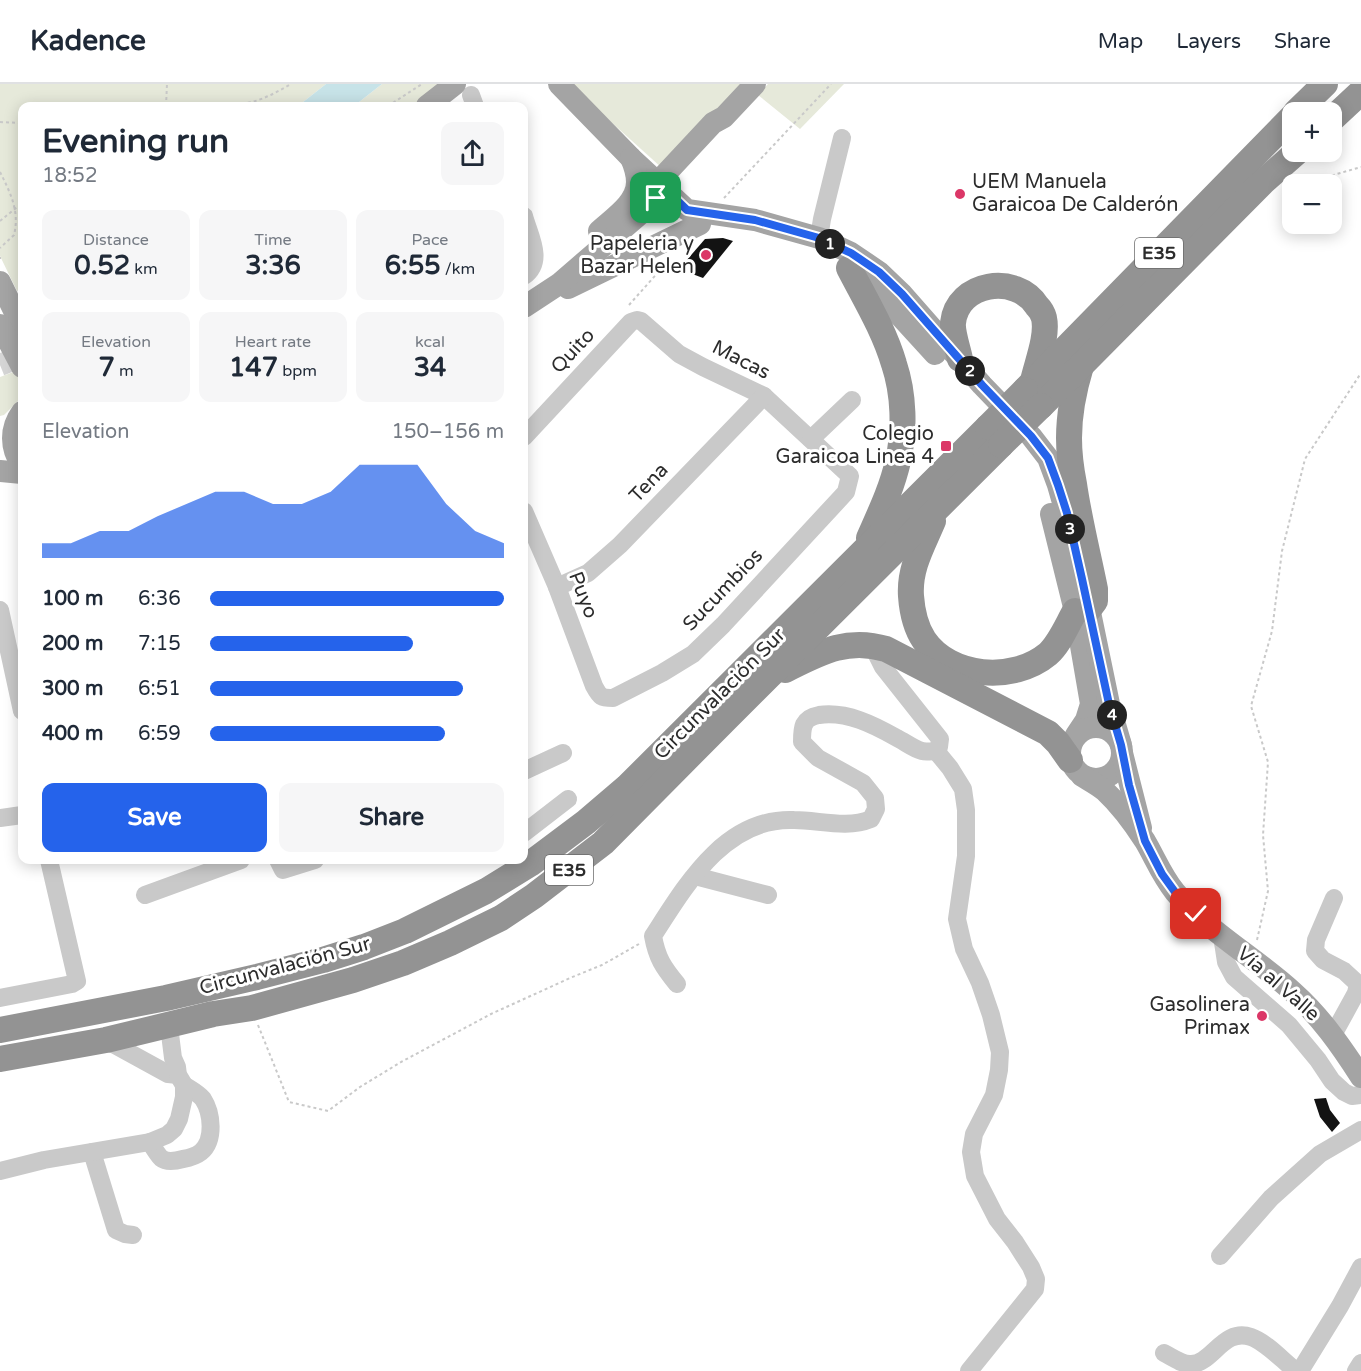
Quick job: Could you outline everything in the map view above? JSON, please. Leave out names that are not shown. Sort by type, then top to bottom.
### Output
[{"type":"highway","points":[[1306,102],[1325,84]]},
{"type":"highway","points":[[1342,110],[1361,92]]},
{"type":"highway","name":"Circunvalación Sur","points":[[0,1059],[106,1040],[171,1037],[213,1014],[252,1008],[353,980],[404,963],[501,918],[534,897],[603,843],[939,506],[1033,393],[1282,128]]},
{"type":"highway","name":"Circunvalación Sur","points":[[1033,393],[1082,364],[1285,162]]},
{"type":"highway","points":[[849,268],[875,317],[895,365],[900,388],[903,431],[899,460],[891,486],[862,552]]},
{"type":"highway","points":[[960,359],[952,324],[958,306],[968,295],[979,289],[997,285],[1015,288],[1033,298],[1044,316],[1045,332],[1033,393]]},
{"type":"highway","points":[[939,506],[915,562],[912,578],[911,596],[922,638],[940,657],[954,665],[969,669],[1012,671],[1037,661],[1057,643],[1082,610],[1095,601],[1095,589],[1070,464],[1070,413],[1074,388],[1082,364]]},
{"type":"highway","name":"Circunvalación Sur","points":[[0,1030],[166,998],[323,960],[405,931],[486,891],[530,864],[609,803],[862,552],[995,436]]},
{"type":"highway","points":[[766,680],[814,656],[836,648],[857,644],[872,645],[898,655],[1048,733],[1076,768]]},
{"type":"main road","points":[[559,84],[631,158],[659,190],[666,210],[680,220],[755,220],[819,238],[851,253],[879,272],[902,294],[1031,436],[1048,458],[1067,513],[1082,610],[1091,704],[1086,720],[1070,747],[1076,768],[1118,804],[1145,841]]},
{"type":"main road","points":[[528,305],[559,284],[639,215],[659,190],[721,128],[724,117],[755,84]]},
{"type":"main road","points":[[442,102],[467,95]]},
{"type":"main road","points":[[528,297],[634,195],[637,183],[636,171],[631,158]]},
{"type":"main road","points":[[528,306],[705,219],[807,247],[831,257],[871,284],[1023,446],[1037,470],[1082,610],[1122,749],[1145,841]]},
{"type":"main road","points":[[0,282],[18,319]]},
{"type":"main road","points":[[0,325],[18,359]]},
{"type":"main road","points":[[13,420],[13,448],[18,459]]},
{"type":"main road","points":[[0,471],[18,473]]},
{"type":"main road","points":[[1076,735],[1090,728],[1105,729],[1118,738],[1122,749],[1119,766],[1109,776],[1096,780],[1076,768]]},
{"type":"main road","name":"Vía al Valle","points":[[1145,841],[1162,874],[1175,892],[1196,914],[1314,1011],[1361,1077]]},
{"type":"street","points":[[819,238],[842,138]]},
{"type":"street","points":[[528,229],[535,258],[528,273]]},
{"type":"street","name":"Macas","points":[[631,322],[641,321],[679,354],[764,396],[850,476]]},
{"type":"street","name":"Quito","points":[[528,433],[631,322]]},
{"type":"street","name":"Tena","points":[[556,587],[588,573],[620,545],[764,396]]},
{"type":"street","points":[[811,439],[852,400]]},
{"type":"street","name":"Sucumbios","points":[[599,696],[613,698],[693,654],[723,625],[846,492],[850,476]]},
{"type":"street","name":"Puyo","points":[[528,520],[599,696]]},
{"type":"street","points":[[1,621],[18,694]]},
{"type":"street","points":[[872,645],[884,667],[940,738],[936,752]]},
{"type":"street","points":[[677,984],[663,967],[655,951],[652,936],[706,861],[736,835],[774,820],[795,819],[859,824],[871,819],[876,809],[875,798],[863,783],[818,758],[802,742],[802,728],[806,721],[814,716],[829,714],[860,719],[922,751],[936,752],[950,768],[963,789],[967,830],[966,856],[957,919],[964,949],[992,1015],[1000,1052],[994,1095],[974,1134],[971,1152],[975,1176],[997,1219],[1016,1242],[1036,1279],[1035,1288],[969,1371]]},
{"type":"street","points":[[528,769],[563,753]]},
{"type":"street","points":[[528,830],[568,799]]},
{"type":"street","points":[[0,818],[18,816]]},
{"type":"street","points":[[0,998],[72,984],[77,981],[50,864]]},
{"type":"street","points":[[145,895],[230,864]]},
{"type":"street","points":[[695,876],[768,895]]},
{"type":"street","points":[[1333,1035],[1356,993],[1358,984],[1344,971],[1323,960],[1315,951],[1316,940],[1335,898]]},
{"type":"street","points":[[1222,936],[1226,962],[1234,977],[1289,1025],[1332,1081],[1352,1096],[1361,1095]]},
{"type":"street","points":[[143,1059],[171,1037]]},
{"type":"street","points":[[0,1171],[44,1160],[150,1142],[167,1135],[174,1129],[179,1119],[184,1097],[173,1058],[171,1037]]},
{"type":"street","points":[[106,1040],[181,1080],[203,1099],[207,1108],[210,1133],[207,1144],[201,1152],[171,1161],[161,1158],[150,1142]]},
{"type":"street","points":[[1220,1257],[1271,1198],[1320,1154],[1361,1130]]},
{"type":"street","points":[[92,1152],[116,1230],[134,1235]]},
{"type":"street","points":[[1164,1353],[1182,1363],[1191,1365],[1201,1362],[1231,1338],[1239,1335],[1250,1336],[1260,1341],[1298,1371],[1340,1306],[1361,1267]]},
{"type":"street","points":[[1356,1371],[1361,1363]]},
{"type":"path","points":[[166,102],[167,84]]},
{"type":"path","points":[[253,102],[291,84]]},
{"type":"path","points":[[394,102],[422,84]]},
{"type":"path","points":[[705,219],[831,84]]},
{"type":"path","points":[[0,122],[18,123]]},
{"type":"path","points":[[1336,174],[1361,167]]},
{"type":"path","points":[[0,172],[16,209],[14,235],[0,248]]},
{"type":"path","points":[[0,221],[16,209]]},
{"type":"path","points":[[1253,959],[1268,891],[1263,836],[1268,762],[1251,706],[1272,631],[1282,551],[1305,459],[1361,373]]},
{"type":"path","points":[[252,1008],[289,1102],[328,1111],[360,1087],[401,1062],[491,1014],[602,966],[652,936]]},
{"type":"shaded area","points":[[0,84],[326,84],[303,102],[18,102],[17,291],[0,256]]},
{"type":"shaded area","points":[[382,84],[443,84],[419,102],[359,102]]},
{"type":"shaded area","points":[[569,84],[741,84],[662,168]]},
{"type":"shaded area","points":[[768,84],[844,84],[800,129],[758,95]]},
{"type":"shaded area","points":[[16,371],[18,377],[18,401],[0,416],[0,377]]},
{"type":"water","points":[[326,84],[382,84],[359,102],[303,102]]},
{"type":"building","name":"Papeleria y Bazar Helen","points":[[723,238],[733,241],[703,278],[679,269],[705,239]]},
{"type":"building","points":[[1326,1098],[1330,1110],[1340,1123],[1332,1132],[1320,1117],[1314,1099]]},
{"type":"tunnel","points":[[0,365],[18,358]]},
{"type":"place","name":"UEM Manuela Garaicoa De Calderón","points":[[960,194]]},
{"type":"place","name":"Papeleria y Bazar Helen","points":[[706,255]]},
{"type":"place","name":"Colegio Garaicoa Linea 4","points":[[946,446]]},
{"type":"place","name":"Gasolinera Primax","points":[[1262,1016]]},
{"type":"route","points":[[656,198],[665,189],[687,210],[755,220],[786,228],[819,238],[851,253],[879,272],[902,294],[982,385],[1031,436],[1048,458],[1067,513],[1109,704],[1145,841],[1162,874],[1196,914]]}]
